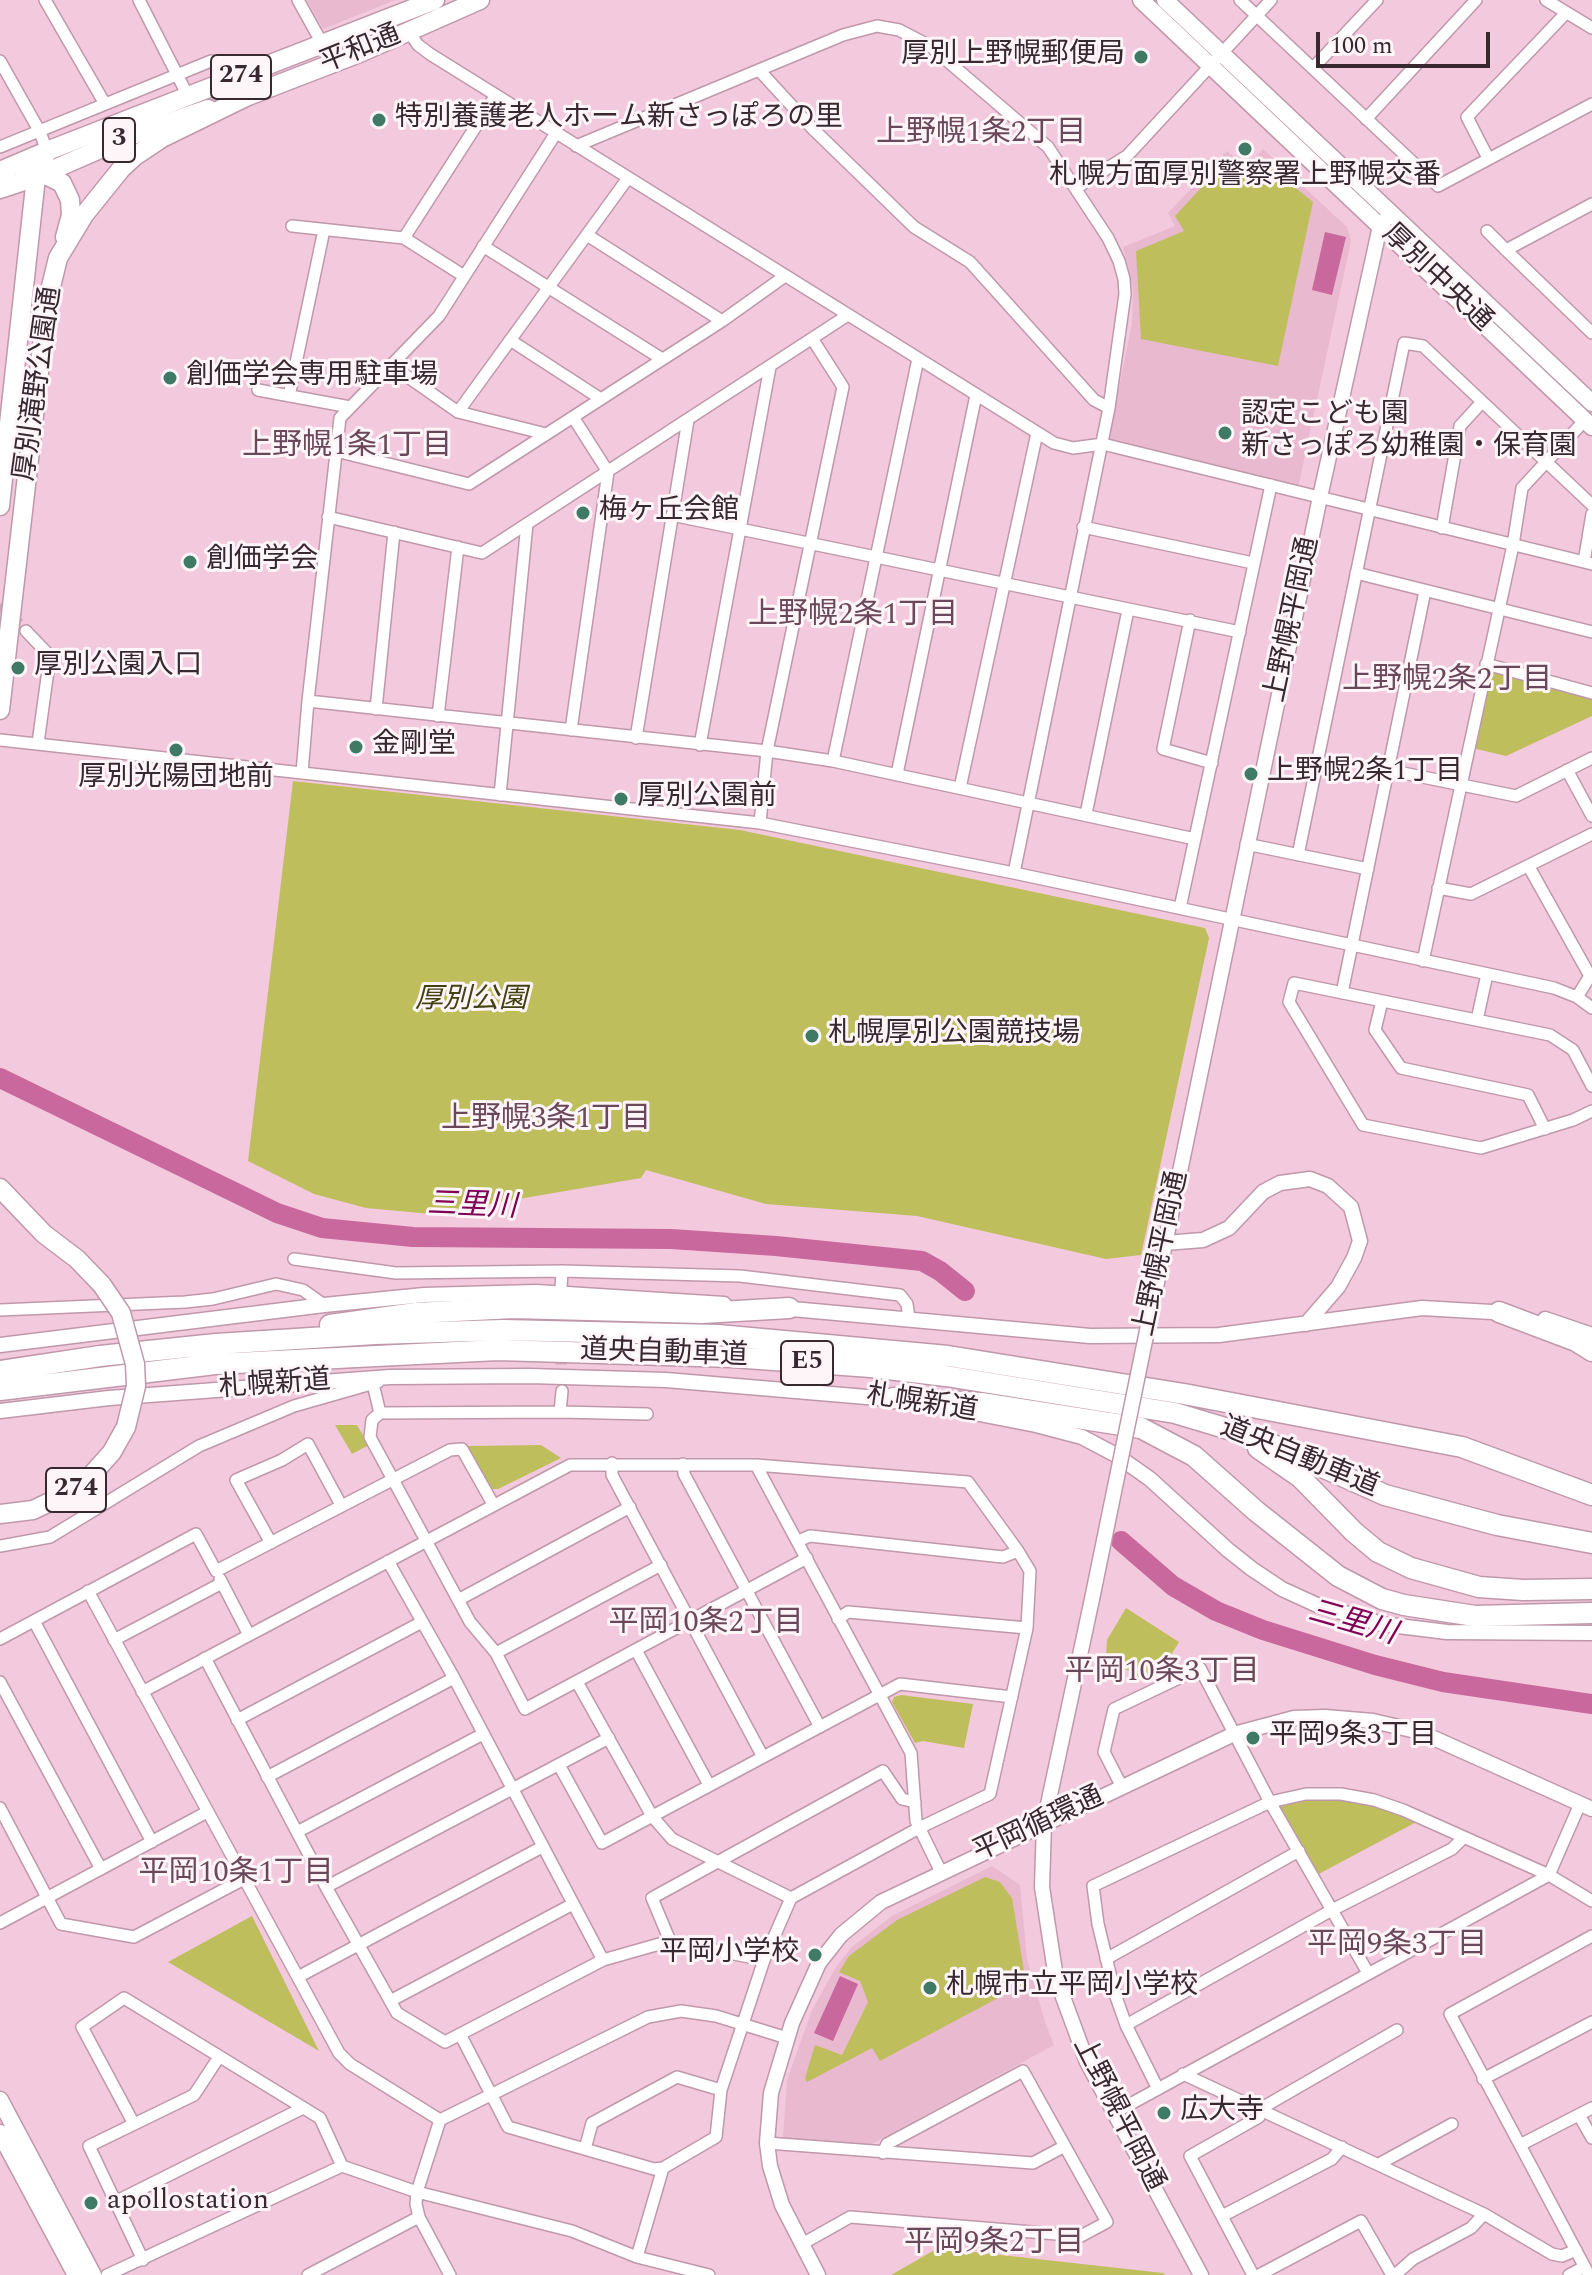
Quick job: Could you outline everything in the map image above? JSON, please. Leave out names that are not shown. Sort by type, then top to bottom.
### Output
[{"type":"highway","points":[[216,1344],[387,1316],[438,1312],[513,1308],[702,1313],[789,1308]]},
{"type":"highway","points":[[1499,1312],[1576,1341],[1592,1351]]},
{"type":"highway","name":"道央自動車道","points":[[0,1371],[100,1356],[216,1344],[375,1334],[517,1330],[718,1335],[948,1356],[1107,1380],[1446,1444],[1592,1495]]},
{"type":"highway","name":"道央自動車道","points":[[0,1390],[215,1364],[498,1350],[732,1357],[871,1367],[1175,1413],[1255,1437],[1385,1495],[1497,1525],[1592,1543]]},
{"type":"highway","points":[[893,1398],[981,1403],[1141,1428],[1194,1456],[1256,1511],[1338,1576],[1382,1599],[1475,1616],[1592,1613]]},
{"type":"highway","points":[[1175,1413],[1220,1428],[1253,1445],[1300,1477],[1378,1552],[1411,1568],[1479,1587],[1592,1589]]},
{"type":"main road","name":"平和通","points":[[245,98],[330,64],[404,23],[435,0]]},
{"type":"main road","name":"平和通","points":[[8,168],[323,45],[480,0]]},
{"type":"main road","name":"厚別中央通","points":[[1141,0],[1215,60],[1386,219],[1592,403]]},
{"type":"main road","name":"厚別中央通","points":[[1165,0],[1215,60]]},
{"type":"main road","name":"3","points":[[0,189],[130,136],[245,98]]},
{"type":"main road","name":"厚別滝野公園通","points":[[0,710],[47,303],[58,258],[102,190],[135,156],[162,138],[245,98]]},
{"type":"main road","name":"厚別滝野公園通","points":[[0,506],[39,174],[47,151]]},
{"type":"main road","name":"274","points":[[8,168],[39,174],[62,183],[70,200],[71,215],[58,258]]},
{"type":"main road","name":"厚別中央通","points":[[1386,219],[1588,424]]},
{"type":"main road","name":"274","points":[[0,1188],[44,1234],[77,1259],[102,1285],[121,1313],[131,1341],[136,1386],[126,1427],[112,1452],[81,1487],[33,1510],[0,1514]]},
{"type":"main road","points":[[0,2100],[93,2275]]},
{"type":"main road","points":[[0,2133],[76,2275]]},
{"type":"street","points":[[45,0],[105,104]]},
{"type":"street","points":[[139,0],[189,98]]},
{"type":"street","points":[[298,0],[330,64]]},
{"type":"street","points":[[1240,0],[1438,186],[1592,104]]},
{"type":"street","points":[[1076,188],[1127,156],[1271,0]]},
{"type":"street","points":[[1313,68],[1377,0]]},
{"type":"street","points":[[1366,119],[1476,0]]},
{"type":"street","points":[[1546,0],[1592,28]]},
{"type":"street","points":[[1488,158],[1467,117],[1566,13]]},
{"type":"street","points":[[404,23],[425,52],[1054,443],[1073,448],[1103,444],[1588,563],[1592,514]]},
{"type":"street","points":[[576,146],[861,29],[877,26],[899,30],[930,46],[1048,147],[1108,238],[1124,279],[1125,294],[1109,408],[1014,873]]},
{"type":"street","points":[[0,61],[40,132],[47,151]]},
{"type":"street","points":[[0,147],[211,61],[229,68],[240,77],[245,98]]},
{"type":"street","points":[[759,70],[813,129],[914,227],[970,262],[1094,400],[1109,408]]},
{"type":"street","points":[[404,238],[496,95]]},
{"type":"street","points":[[302,773],[340,418],[439,316],[556,133]]},
{"type":"street","points":[[458,412],[628,178]]},
{"type":"street","points":[[1506,250],[1588,206],[1592,222]]},
{"type":"street","name":"上野幌平岡通","points":[[1201,2275],[1074,2031],[1056,1978],[1042,1887],[1044,1823],[1233,919],[1246,844],[1320,497],[1386,219]]},
{"type":"street","points":[[292,226],[404,238],[464,276]]},
{"type":"street","points":[[289,396],[324,230]]},
{"type":"street","points":[[1487,231],[1592,333]]},
{"type":"street","points":[[587,235],[722,321]]},
{"type":"street","points":[[483,246],[662,359]]},
{"type":"street","points":[[336,451],[469,484],[722,321],[785,276]]},
{"type":"street","points":[[328,517],[482,553],[848,315]]},
{"type":"street","points":[[510,340],[601,399]]},
{"type":"street","points":[[760,823],[767,751],[843,387],[813,340]]},
{"type":"street","points":[[1298,855],[1404,343],[1423,346],[1592,505]]},
{"type":"street","points":[[833,761],[918,359]]},
{"type":"street","points":[[391,365],[458,412],[546,434]]},
{"type":"street","points":[[700,745],[770,367]]},
{"type":"street","points":[[258,390],[350,407]]},
{"type":"street","points":[[897,774],[976,395]]},
{"type":"street","points":[[1442,528],[1460,426],[1482,402]]},
{"type":"street","points":[[571,730],[608,472],[573,417]]},
{"type":"street","points":[[636,738],[688,420]]},
{"type":"street","points":[[1423,961],[1513,545],[1522,488],[1588,424]]},
{"type":"street","points":[[960,788],[1037,433]]},
{"type":"street","points":[[1180,908],[1271,485]]},
{"type":"street","points":[[672,515],[1240,632]]},
{"type":"street","points":[[500,795],[527,524]]},
{"type":"street","points":[[1083,527],[1253,563]]},
{"type":"street","points":[[376,709],[394,532]]},
{"type":"street","points":[[438,716],[458,547]]},
{"type":"street","points":[[1356,573],[1592,632]]},
{"type":"street","points":[[1342,993],[1425,591]]},
{"type":"street","points":[[1086,814],[1128,610]]},
{"type":"street","points":[[1190,620],[1163,749],[1212,763]]},
{"type":"street","points":[[26,631],[50,656],[38,743]]},
{"type":"street","points":[[1486,664],[1592,693]]},
{"type":"street","points":[[308,701],[767,751],[833,761],[1195,839]]},
{"type":"street","points":[[0,740],[760,823],[1014,873],[1554,988],[1577,997],[1592,1008]]},
{"type":"street","points":[[1388,770],[1516,796],[1592,758]]},
{"type":"street","points":[[1567,770],[1592,816]]},
{"type":"street","points":[[1438,888],[1471,894],[1592,834]]},
{"type":"street","points":[[1246,844],[1368,869]]},
{"type":"street","points":[[1529,867],[1591,976],[1577,997]]},
{"type":"street","points":[[1477,1020],[1487,974]]},
{"type":"street","points":[[1592,1086],[1573,1050],[1550,1035],[1294,983],[1289,1002],[1363,1125],[1481,1148],[1573,1120],[1592,1111]]},
{"type":"street","points":[[1382,1001],[1375,1030],[1401,1068],[1528,1095],[1545,1129]]},
{"type":"street","points":[[1165,1243],[1203,1240],[1229,1228],[1263,1192],[1280,1183],[1310,1179],[1328,1186],[1351,1207],[1360,1241],[1338,1287],[1306,1324]]},
{"type":"street","points":[[294,1259],[396,1273],[562,1271],[740,1276],[900,1295],[907,1304],[909,1319]]},
{"type":"street","points":[[561,1288],[562,1271]]},
{"type":"street","points":[[1,1311],[213,1299],[276,1284],[303,1290],[324,1305]]},
{"type":"street","points":[[0,1345],[424,1295],[536,1292],[789,1308],[1090,1336],[1219,1335],[1422,1308],[1499,1312],[1542,1318],[1592,1335]]},
{"type":"street","name":"札幌新道","points":[[0,1411],[109,1398],[390,1377],[530,1376],[666,1380],[893,1398],[1036,1425],[1082,1437],[1116,1455],[1150,1479],[1252,1569],[1282,1589],[1317,1605],[1382,1624],[1447,1632],[1592,1633]]},
{"type":"street","points":[[2,1546],[50,1537],[199,1446],[294,1406],[390,1377]]},
{"type":"street","points":[[373,1384],[380,1413]]},
{"type":"street","points":[[560,1412],[562,1391]]},
{"type":"street","points":[[647,1414],[380,1413],[372,1420],[370,1437],[470,1622],[496,1653],[525,1709],[807,1558]]},
{"type":"street","points":[[271,1543],[236,1480],[282,1460],[308,1444],[341,1505]]},
{"type":"street","points":[[114,1640],[271,1543],[450,1450],[462,1449],[493,1504]]},
{"type":"street","points":[[612,1463],[612,1475],[763,1757]]},
{"type":"street","points":[[683,1464],[684,1474],[820,1727]]},
{"type":"street","points":[[142,1692],[570,1465],[756,1465],[968,1482],[1030,1571],[1027,1628],[990,1794],[919,1828],[791,1898],[764,1960],[721,2090],[716,2137],[663,2168],[654,2169],[508,2127],[460,2034]]},
{"type":"street","points":[[756,1465],[911,1753],[916,1821],[941,1872]]},
{"type":"street","points":[[458,1600],[630,1507]]},
{"type":"street","points":[[0,1639],[196,1534],[249,1635]]},
{"type":"street","points":[[798,1541],[810,1536],[1003,1557],[1018,1551]]},
{"type":"street","points":[[388,1561],[454,1678],[603,1960]]},
{"type":"street","points":[[496,1653],[661,1565]]},
{"type":"street","points":[[88,1591],[339,2053],[350,2064],[440,2120]]},
{"type":"street","points":[[838,1619],[848,1612],[1027,1628]]},
{"type":"street","points":[[34,1621],[152,1842]]},
{"type":"street","points":[[237,1720],[422,1622]]},
{"type":"street","points":[[636,1650],[709,1785]]},
{"type":"street","points":[[205,1658],[326,1887],[397,2013],[445,2042],[603,1960],[670,1941],[764,1960]]},
{"type":"street","points":[[1122,1787],[1104,1752],[1114,1709],[1200,1668],[1270,1802],[1368,1973]]},
{"type":"street","points":[[267,1777],[454,1678]]},
{"type":"street","points":[[0,1682],[101,1869]]},
{"type":"street","points":[[577,1682],[652,1816],[672,1839],[791,1898]]},
{"type":"street","points":[[559,1765],[602,1843],[900,1684],[1012,1697]]},
{"type":"street","name":"平岡循環通","points":[[818,2275],[782,2205],[770,2166],[767,2143],[771,2093],[787,2038],[819,1963],[841,1935],[881,1902],[1234,1734],[1294,1718],[1373,1721],[1420,1732],[1586,1807]]},
{"type":"street","points":[[297,1832],[483,1734]]},
{"type":"street","points":[[326,1887],[609,1738]]},
{"type":"street","points":[[670,1941],[652,1898],[717,1861],[883,1771],[902,1799],[915,1802]]},
{"type":"street","points":[[1158,2089],[1126,2025],[1106,1959],[1093,1886],[1270,1802],[1306,1794],[1341,1794],[1374,1800],[1549,1875],[1592,1901]]},
{"type":"street","points":[[1114,2113],[1549,1875],[1586,1807]]},
{"type":"street","points":[[0,1808],[61,1924],[134,1937],[244,1879]]},
{"type":"street","points":[[0,1923],[207,1812]]},
{"type":"street","points":[[1126,2025],[1332,1910],[1452,1849],[1463,1838]]},
{"type":"street","points":[[298,1977],[542,1847]]},
{"type":"street","points":[[1106,1959],[1299,1851]]},
{"type":"street","points":[[390,2001],[573,1904]]},
{"type":"street","points":[[1569,2275],[1586,2271],[1450,2014],[1592,1936]]},
{"type":"street","points":[[134,2124],[82,2027],[124,1998],[320,2118],[342,2166]]},
{"type":"street","points":[[450,2275],[419,2217],[416,2204],[440,2120],[648,2017],[681,2011],[716,2016],[787,2038]]},
{"type":"street","points":[[1483,2079],[1592,2022]]},
{"type":"street","points":[[1260,2109],[1397,2030]]},
{"type":"street","points":[[143,2260],[89,2146],[194,2095],[219,2057]]},
{"type":"street","points":[[802,2244],[850,2217],[1081,2236],[1107,2222],[1023,2071],[887,2144],[883,2153]]},
{"type":"street","points":[[1183,2074],[1484,2214],[1552,2254],[1562,2256],[1576,2250]]},
{"type":"street","points":[[585,2149],[592,2123],[677,2077],[721,2090]]},
{"type":"street","points":[[115,2202],[303,2108]]},
{"type":"street","points":[[1520,2145],[1592,2108]]},
{"type":"street","points":[[1253,2275],[1190,2156],[1259,2117],[1260,2109]]},
{"type":"street","points":[[1579,2115],[1592,2138]]},
{"type":"street","points":[[1379,2164],[1452,2124]]},
{"type":"street","points":[[767,2143],[1033,2163],[1065,2146]]},
{"type":"street","points":[[1222,2216],[1332,2159],[1342,2147]]},
{"type":"street","points":[[107,2275],[342,2166],[417,2192],[572,2231],[637,2257],[701,2274]]},
{"type":"street","points":[[637,2257],[663,2168]]},
{"type":"street","points":[[1259,2275],[1361,2221],[1394,2275],[1413,2259],[1471,2228],[1484,2214]]},
{"type":"street","points":[[308,2275],[419,2217]]},
{"type":"shaded area","points":[[307,0],[395,0],[323,29]]},
{"type":"shaded area","points":[[1263,149],[1347,227],[1351,241],[1298,488],[1109,439],[1132,323],[1133,288],[1123,247],[1175,226],[1168,213],[1227,151],[1246,168]]},
{"type":"shaded area","points":[[1325,232],[1346,237],[1332,295],[1312,290]]},
{"type":"shaded area","name":"札幌市立平岡小学校","points":[[992,1866],[1020,1885],[1027,1959],[1054,2045],[870,2145],[783,2138],[787,2080],[812,2010],[836,1967],[852,1947],[892,1916]]},
{"type":"shaded area","points":[[840,1976],[858,1984],[833,2041],[814,2033]]},
{"type":"green space","points":[[1228,159],[1244,176],[1260,159],[1313,202],[1278,366],[1141,339],[1136,251],[1184,231],[1175,216]]},
{"type":"green space","points":[[1486,664],[1592,693],[1592,716],[1506,756],[1468,747]]},
{"type":"green space","name":"厚別公園","points":[[293,781],[740,830],[1205,928],[1209,938],[1141,1255],[1106,1259],[917,1216],[766,1204],[646,1170],[641,1178],[431,1214],[366,1208],[314,1194],[248,1161]]},
{"type":"green space","points":[[335,1425],[357,1425],[369,1445],[352,1454]]},
{"type":"green space","points":[[541,1445],[561,1458],[498,1489],[492,1489],[467,1446]]},
{"type":"green space","points":[[1126,1608],[1179,1642],[1158,1676],[1145,1682],[1106,1656],[1107,1640]]},
{"type":"green space","points":[[901,1695],[973,1704],[964,1748],[923,1741],[915,1743],[892,1702],[894,1697]]},
{"type":"green space","points":[[1341,1794],[1422,1819],[1313,1877],[1270,1802]]},
{"type":"green space","points":[[985,1877],[1000,1882],[1012,1898],[1026,1983],[880,2061],[872,2048],[807,2082],[805,2078],[815,2045],[842,2055],[868,2002],[860,1981],[839,1972],[849,1956],[897,1920]]},
{"type":"green space","points":[[252,1916],[319,2051],[168,1962]]},
{"type":"green space","points":[[938,2248],[1163,2273],[1165,2275],[891,2275]]},
{"type":"waterway","name":"三里川","points":[[0,1078],[277,1213],[322,1228],[413,1237],[671,1239],[776,1246],[922,1261],[965,1291]]},
{"type":"waterway","name":"三里川","points":[[1121,1541],[1173,1586],[1216,1611],[1263,1630],[1375,1665],[1443,1682],[1592,1704]]},
{"type":"tunnel","points":[[0,604],[26,631]]},
{"type":"tunnel","points":[[561,1304],[561,1383]]},
{"type":"place","name":"厚別上野幌郵便局","points":[[1141,57]]},
{"type":"place","name":"特別養護老人ホーム新さっぽろの里","points":[[379,120]]},
{"type":"place","name":"札幌方面厚別警察署上野幌交番","points":[[1245,149]]},
{"type":"place","name":"創価学会専用駐車場","points":[[170,378]]},
{"type":"place","name":"認定こども園 新さっぽろ幼稚園・保育園","points":[[1225,433]]},
{"type":"place","name":"梅ヶ丘会館","points":[[583,513]]},
{"type":"place","name":"創価学会","points":[[190,562]]},
{"type":"place","name":"厚別公園入口","points":[[18,668]]},
{"type":"place","name":"金剛堂","points":[[356,747]]},
{"type":"place","name":"厚別光陽団地前","points":[[176,750]]},
{"type":"place","name":"上野幌2条1丁目","points":[[1251,774]]},
{"type":"place","name":"厚別公園前","points":[[621,799]]},
{"type":"place","name":"札幌厚別公園競技場","points":[[812,1036]]},
{"type":"place","name":"平岡9条3丁目","points":[[1253,1738]]},
{"type":"place","name":"平岡小学校","points":[[815,1955]]},
{"type":"place","name":"札幌市立平岡小学校","points":[[930,1988]]},
{"type":"place","name":"広大寺","points":[[1164,2113]]},
{"type":"place","name":"apollostation","points":[[91,2203]]},
{"type":"district","name":"上野幌1条2丁目","points":[[981,135]]},
{"type":"district","name":"上野幌1条1丁目","points":[[347,448]]},
{"type":"district","name":"上野幌2条1丁目","points":[[853,617]]},
{"type":"district","name":"上野幌2条2丁目","points":[[1447,682]]},
{"type":"district","name":"上野幌3条1丁目","points":[[546,1121]]},
{"type":"district","name":"平岡10条2丁目","points":[[706,1625]]},
{"type":"district","name":"平岡10条3丁目","points":[[1162,1674]]},
{"type":"district","name":"平岡10条1丁目","points":[[236,1875]]},
{"type":"district","name":"平岡9条3丁目","points":[[1397,1947]]},
{"type":"district","name":"平岡9条2丁目","points":[[994,2245]]}]
